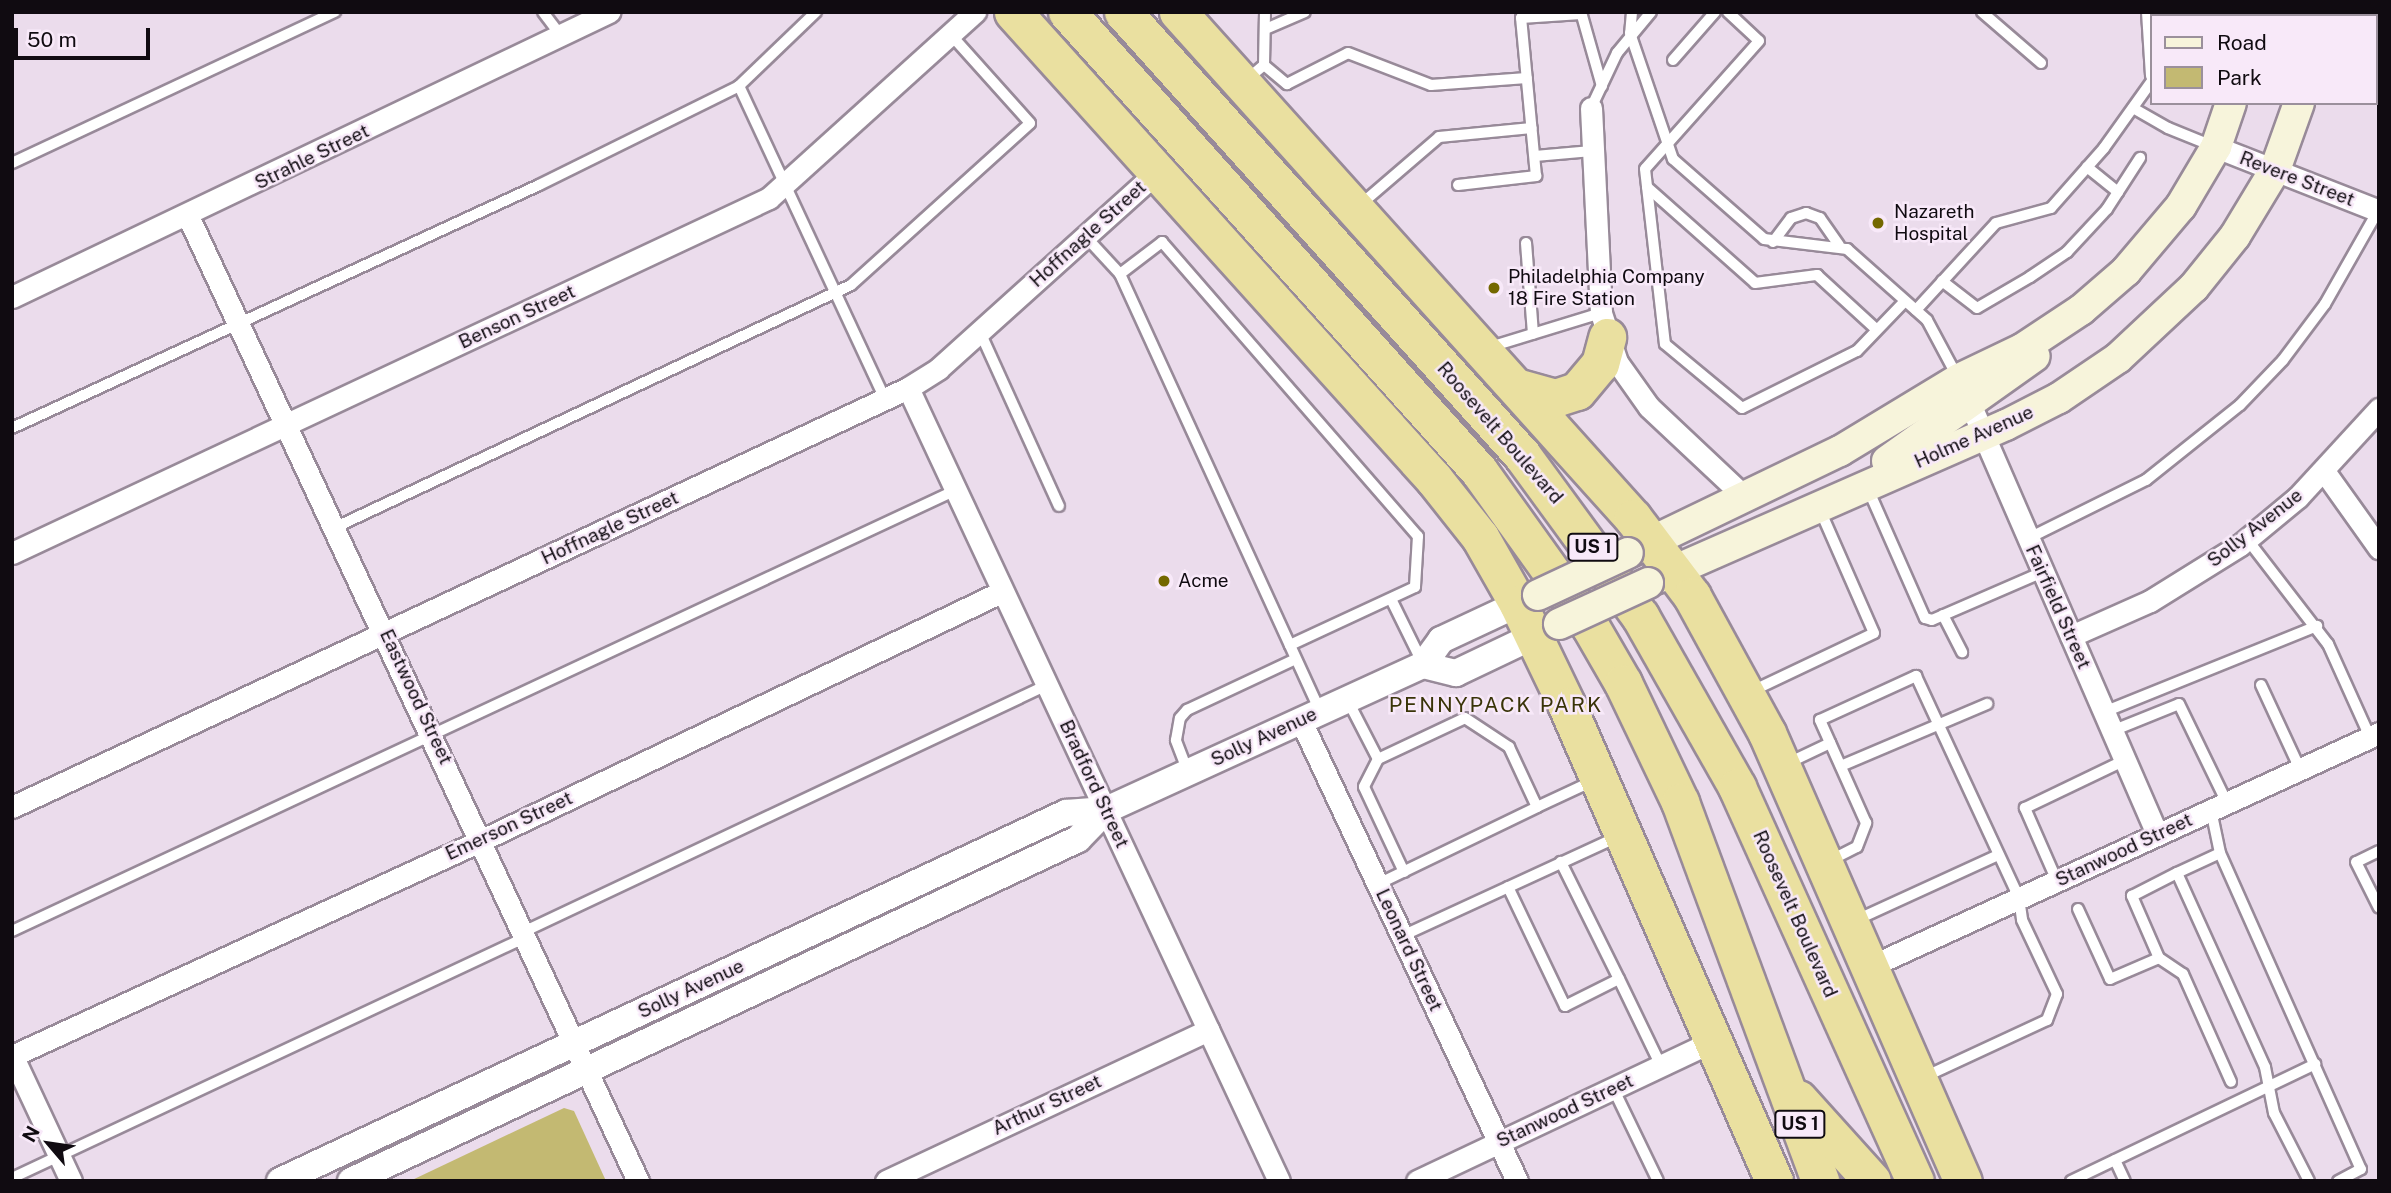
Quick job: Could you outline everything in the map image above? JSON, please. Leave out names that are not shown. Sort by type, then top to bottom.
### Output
[{"type":"highway","name":"US 1","points":[[1013,12],[1434,479],[1537,615],[1599,778],[1774,1181]]},
{"type":"highway","name":"US 1","points":[[1067,12],[1462,451],[1554,569],[1623,682],[1653,741],[1705,863],[1820,1181]]},
{"type":"highway","name":"Roosevelt Boulevard","points":[[1123,12],[1522,455],[1626,594],[1675,671],[1737,787],[1915,1181]]},
{"type":"highway","name":"US 1","points":[[1178,12],[1253,74],[1356,210],[1516,387],[1640,547],[1747,693],[1962,1181]]},
{"type":"highway","points":[[1516,387],[1555,398],[1577,391],[1600,364],[1604,325]]},
{"type":"highway","points":[[1779,1068],[1802,1105],[1872,1181]]},
{"type":"main road","points":[[1826,500],[2022,349],[2081,310],[2149,245],[2181,205],[2216,147],[2230,105]]},
{"type":"main road","name":"Holme Avenue","points":[[1537,615],[1661,577],[1826,500],[1984,435],[2059,398],[2148,334],[2194,287],[2235,236],[2275,170],[2299,105]]},
{"type":"main road","points":[[1537,615],[1640,547],[1746,498],[1882,428],[1965,392]]},
{"type":"street","name":"Benson Street","points":[[12,553],[769,198],[975,12]]},
{"type":"street","name":"Strahle Street","points":[[12,297],[562,37],[603,14]]},
{"type":"street","points":[[1591,108],[1591,151],[1604,325],[1631,386],[1648,407],[1746,498]]},
{"type":"street","name":"Revere Street","points":[[2216,147],[2379,210]]},
{"type":"street","name":"Hoffnagle Street","points":[[12,807],[908,388],[938,369],[1157,172]]},
{"type":"street","name":"Eastwood Street","points":[[188,216],[386,633],[482,840],[522,935],[638,1181]]},
{"type":"street","name":"Bradford Street","points":[[908,388],[1279,1181]]},
{"type":"street","name":"Fairfield Street","points":[[1965,392],[2157,834]]},
{"type":"street","name":"Solly Avenue","points":[[2071,636],[2150,601],[2247,539],[2324,471],[2379,409]]},
{"type":"street","points":[[2324,471],[2379,548]]},
{"type":"street","name":"Emerson Street","points":[[12,1056],[482,840],[1003,590]]},
{"type":"street","points":[[1423,665],[1456,673],[1537,615]]},
{"type":"street","name":"Solly Avenue","points":[[280,1181],[1066,813],[1106,810],[1423,665],[1441,640],[1537,615]]},
{"type":"street","name":"Leonard Street","points":[[1310,715],[1378,884],[1517,1181]]},
{"type":"street","name":"Stanwood Street","points":[[1869,967],[2374,735]]},
{"type":"street","name":"Solly Avenue","points":[[351,1181],[1078,839],[1106,810]]},
{"type":"street","name":"Arthur Street","points":[[886,1181],[1208,1030]]},
{"type":"street","name":"Stanwood Street","points":[[1417,1181],[1713,1041]]},
{"type":"street","points":[[12,1056],[71,1181]]},
{"type":"lane","points":[[12,163],[335,12]]},
{"type":"lane","points":[[543,12],[562,37]]},
{"type":"lane","points":[[12,428],[539,185],[739,86],[817,12]]},
{"type":"lane","points":[[1265,12],[1268,28],[1253,74],[1287,84],[1348,53],[1431,85],[1527,78]]},
{"type":"lane","points":[[1268,28],[1305,12]]},
{"type":"lane","points":[[1632,12],[1630,33],[1674,159],[1763,239],[1773,242],[1839,245]]},
{"type":"lane","points":[[1591,108],[1630,33],[1651,12]]},
{"type":"lane","points":[[1673,60],[1715,12]]},
{"type":"lane","points":[[1728,12],[1759,41],[1645,169],[1665,344],[1742,408],[1857,351],[1905,301]]},
{"type":"lane","points":[[1982,12],[2041,62]]},
{"type":"lane","points":[[2147,12],[2150,60]]},
{"type":"lane","points":[[1458,185],[1536,176],[1521,18],[1581,13],[1602,86]]},
{"type":"lane","points":[[334,528],[851,285],[1030,123],[951,34]]},
{"type":"lane","points":[[1916,310],[1996,223],[2044,213],[2087,167],[2150,83]]},
{"type":"lane","points":[[739,86],[788,183],[885,399]]},
{"type":"lane","points":[[2133,108],[2168,128],[2216,147]]},
{"type":"lane","points":[[1356,210],[1439,137],[1532,128]]},
{"type":"lane","points":[[1535,156],[1591,151]]},
{"type":"lane","points":[[1941,281],[1977,308],[2067,252],[2118,192],[2140,158]]},
{"type":"lane","points":[[2087,167],[2118,192]]},
{"type":"lane","points":[[1647,187],[1755,283],[1817,275],[1877,330]]},
{"type":"lane","points":[[2029,538],[2146,480],[2240,405],[2283,360],[2325,304],[2379,210]]},
{"type":"lane","points":[[1773,242],[1791,218],[1806,214],[1820,218],[1839,245],[1916,310],[1944,348],[1965,392]]},
{"type":"lane","points":[[1086,237],[1120,274],[1290,645],[1310,715]]},
{"type":"lane","points":[[1120,274],[1162,243],[1418,536],[1415,587],[1290,645]]},
{"type":"lane","points":[[1526,243],[1533,334]]},
{"type":"lane","points":[[1482,350],[1533,334],[1604,325]]},
{"type":"lane","points":[[980,332],[1059,506]]},
{"type":"lane","points":[[1866,484],[1921,614],[1932,620],[2043,572]]},
{"type":"lane","points":[[12,931],[956,490]]},
{"type":"lane","points":[[1747,693],[1874,633],[1826,500]]},
{"type":"lane","points":[[2247,539],[2317,626],[2374,735]]},
{"type":"lane","points":[[1391,599],[1423,665]]},
{"type":"lane","points":[[1943,615],[1962,652]]},
{"type":"lane","points":[[2108,722],[2317,626]]},
{"type":"lane","points":[[1188,772],[1176,740],[1180,719],[1187,710],[1296,659]]},
{"type":"lane","points":[[1824,863],[1857,847],[1866,822],[1820,720],[1916,676],[2019,898],[2022,920],[2057,994],[2054,1011],[2047,1020],[1918,1080]]},
{"type":"lane","points":[[12,1178],[1047,685]]},
{"type":"lane","points":[[2261,685],[2300,769]]},
{"type":"lane","points":[[1346,699],[1378,759]]},
{"type":"lane","points":[[1841,766],[1987,704]]},
{"type":"lane","points":[[2108,722],[2179,704],[2219,807],[2220,853],[2361,1169],[2338,1181]]},
{"type":"lane","points":[[1404,872],[1364,787],[1378,759],[1465,718],[1509,747],[1537,807]]},
{"type":"lane","points":[[1781,766],[1830,743]]},
{"type":"lane","points":[[2057,881],[2025,808],[2125,760]]},
{"type":"lane","points":[[1378,884],[1599,778]]},
{"type":"lane","points":[[1402,936],[1623,834]]},
{"type":"lane","points":[[2379,851],[2356,862],[2379,908]]},
{"type":"lane","points":[[2220,853],[2132,896],[2159,958],[2183,974],[2231,1082]]},
{"type":"lane","points":[[1850,923],[1998,855]]},
{"type":"lane","points":[[1561,862],[1661,1066]]},
{"type":"lane","points":[[2177,873],[2265,1067],[2274,1113],[2309,1181]]},
{"type":"lane","points":[[1508,887],[1565,1006],[1619,979]]},
{"type":"lane","points":[[2078,909],[2110,979],[2159,958]]},
{"type":"lane","points":[[2071,1181],[2315,1064]]},
{"type":"lane","points":[[1613,1088],[1658,1181]]},
{"type":"lane","points":[[2115,1160],[2125,1181]]},
{"type":"green space","points":[[564,1108],[574,1111],[606,1181],[410,1181]]},
{"type":"place","name":"Nazareth Hospital","points":[[1878,223]]},
{"type":"place","name":"Philadelphia Company 18 Fire Station","points":[[1494,288]]},
{"type":"place","name":"Acme","points":[[1164,581]]},
{"type":"district","name":"PENNYPACK PARK","points":[[1496,705]]}]
